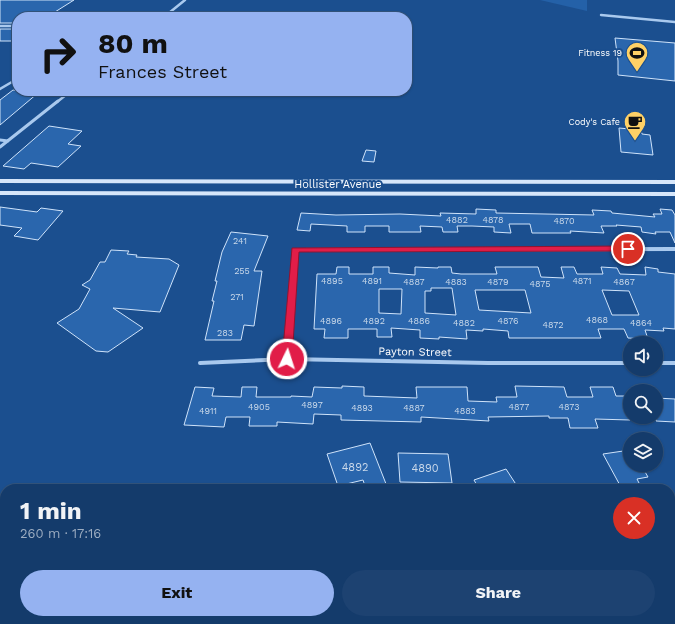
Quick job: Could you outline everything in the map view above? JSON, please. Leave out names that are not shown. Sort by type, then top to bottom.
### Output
[{"type":"main road","name":"Hollister Avenue","points":[[0,181],[675,182]]},
{"type":"main road","name":"Hollister Avenue","points":[[0,192],[675,194]]},
{"type":"street","points":[[170,12],[185,0]]},
{"type":"street","points":[[601,15],[675,22]]},
{"type":"street","points":[[0,26],[12,26]]},
{"type":"street","points":[[0,90],[12,82]]},
{"type":"street","points":[[0,84],[6,85]]},
{"type":"street","points":[[0,147],[65,96]]},
{"type":"street","points":[[0,140],[8,141]]},
{"type":"street","points":[[287,359],[295,250],[675,249]]},
{"type":"street","name":"Payton Street","points":[[200,363],[287,359],[488,363],[623,363]]},
{"type":"street","points":[[663,363],[675,363]]},
{"type":"shaded area","points":[[540,0],[587,0],[587,11]]},
{"type":"building","points":[[0,0],[74,0],[55,12],[12,12],[12,23],[0,23]]},
{"type":"building","points":[[0,29],[12,29],[12,41],[0,41]]},
{"type":"building","points":[[615,38],[675,43],[675,81],[618,75]]},
{"type":"building","points":[[12,91],[12,96],[34,96],[0,125],[0,100]]},
{"type":"building","points":[[49,126],[82,131],[68,144],[81,146],[58,167],[31,163],[24,169],[3,166]]},
{"type":"building","points":[[619,128],[641,130],[642,134],[650,135],[653,155],[621,152]]},
{"type":"building","points":[[366,150],[376,151],[374,162],[362,161]]},
{"type":"building","points":[[0,207],[37,212],[41,208],[63,211],[38,240],[14,236],[22,228],[0,225]]},
{"type":"building","points":[[476,209],[496,210],[496,213],[594,215],[592,210],[655,217],[653,214],[662,214],[660,209],[672,210],[675,215],[675,243],[670,232],[655,232],[656,234],[642,232],[641,227],[616,225],[617,226],[601,226],[604,233],[570,231],[571,233],[532,233],[530,224],[509,224],[511,233],[494,232],[494,227],[472,226],[457,226],[458,232],[443,232],[442,227],[420,226],[421,232],[389,232],[389,226],[365,226],[365,232],[347,232],[347,226],[311,224],[310,231],[297,230],[301,213],[336,215],[400,214],[441,216],[440,213],[476,214]]},
{"type":"building","points":[[231,232],[268,236],[254,271],[262,271],[254,326],[244,325],[241,340],[205,340],[214,301],[212,301],[217,281],[215,281],[222,252]]},
{"type":"building","points":[[111,250],[129,251],[127,254],[137,255],[136,257],[169,259],[179,265],[160,312],[113,308],[143,328],[108,352],[96,351],[57,323],[79,309],[90,289],[82,285],[90,280],[100,262],[105,262]]},
{"type":"building","points":[[337,267],[349,267],[349,274],[373,274],[373,267],[389,267],[389,273],[415,275],[415,267],[451,267],[452,273],[461,274],[497,274],[495,267],[538,267],[541,277],[564,278],[561,267],[574,267],[577,274],[603,274],[601,267],[617,268],[620,274],[646,275],[645,267],[658,269],[658,272],[675,274],[675,329],[663,328],[664,331],[645,330],[647,336],[627,336],[624,329],[598,329],[601,338],[509,338],[508,331],[483,329],[483,331],[466,330],[467,339],[439,337],[439,339],[420,338],[420,330],[391,328],[392,337],[377,337],[377,329],[348,329],[348,338],[324,338],[325,329],[314,329],[317,274],[336,274]],"holes":[[[431,288],[452,288],[456,315],[425,313],[425,291],[431,291]],[[379,289],[402,289],[401,314],[379,313]],[[475,290],[525,290],[531,313],[479,310]],[[602,290],[629,291],[639,315],[612,315]]]},
{"type":"building","points":[[342,386],[364,387],[364,396],[417,398],[416,387],[467,387],[468,401],[497,402],[496,397],[517,397],[515,386],[564,387],[567,397],[593,397],[590,387],[613,387],[616,396],[623,396],[623,420],[595,419],[598,428],[570,428],[568,418],[549,418],[549,416],[488,417],[489,421],[421,417],[421,422],[341,420],[341,415],[314,414],[313,424],[277,422],[277,426],[249,426],[250,417],[226,417],[224,427],[184,425],[195,387],[214,388],[212,396],[241,397],[242,387],[257,387],[256,397],[312,397],[314,387],[342,388]]},
{"type":"building","points":[[663,398],[675,399],[675,422],[663,421]]},
{"type":"building","points":[[370,443],[386,484],[364,484],[363,480],[346,484],[337,484],[327,454]]},
{"type":"building","points":[[623,451],[623,472],[645,472],[648,477],[637,479],[640,484],[619,484],[603,454]]},
{"type":"building","points":[[398,453],[448,454],[452,483],[400,482]]},
{"type":"building","points":[[506,469],[516,484],[476,484],[474,480]]},
{"type":"place","name":"Fitness 19","points":[[637,72]]},
{"type":"place","name":"Cody's Cafe","points":[[635,142]]},
{"type":"route","points":[[287,359],[295,250],[628,249]]}]
